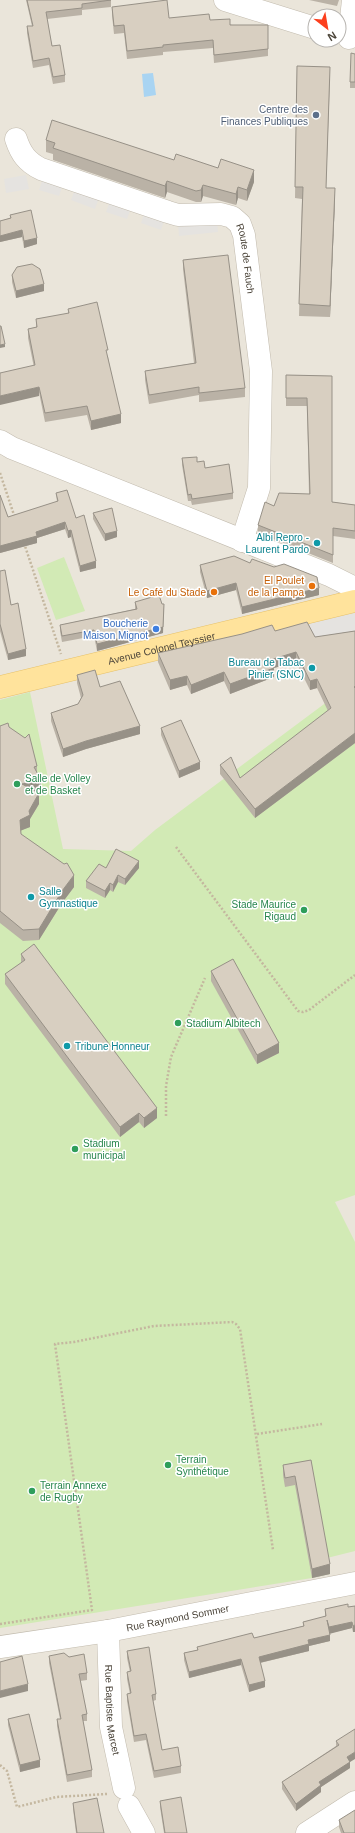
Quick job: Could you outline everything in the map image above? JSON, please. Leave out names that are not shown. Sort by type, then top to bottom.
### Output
[{"type":"main road","name":"Avenue Colonel Teyssier","points":[[323,609],[355,588]]},
{"type":"main road","name":"Avenue Colonel Teyssier","points":[[0,687],[355,601]]},
{"type":"street","points":[[225,0],[307,26]]},
{"type":"street","points":[[348,37],[352,0]]},
{"type":"street","name":"Route de Fauch","points":[[16,140],[19,150],[28,162],[40,169],[178,215],[221,214],[232,217],[240,224],[244,235],[249,266],[261,371],[260,488],[242,541]]},
{"type":"street","points":[[0,442],[329,575],[355,588]]},
{"type":"street","name":"Rue Raymond Sommer","points":[[0,1647],[108,1631],[355,1583]]},
{"type":"street","name":"Rue Baptiste Marcet","points":[[108,1631],[111,1727],[121,1796],[144,1833]]},
{"type":"street","points":[[307,1833],[355,1802]]},
{"type":"path","points":[[0,473],[15,519]]},
{"type":"path","points":[[23,541],[66,670]]},
{"type":"path","points":[[176,848],[298,1011],[303,1012],[309,1010],[355,975]]},
{"type":"path","points":[[166,1116],[166,1086],[171,1057],[205,978]]},
{"type":"path","points":[[0,1624],[92,1610],[55,1344],[74,1342],[154,1326],[232,1322],[240,1329],[257,1434],[273,1550]]},
{"type":"path","points":[[257,1434],[322,1424]]},
{"type":"path","points":[[0,1765],[7,1771],[17,1807],[56,1797],[121,1796]]},
{"type":"shaded area","points":[[0,0],[355,0],[355,1833],[0,1833]]},
{"type":"shaded area","points":[[26,175],[29,189],[6,193],[4,179]]},
{"type":"shaded area","points":[[43,178],[63,185],[59,196],[39,190]]},
{"type":"shaded area","points":[[75,189],[99,198],[95,209],[71,200]]},
{"type":"shaded area","points":[[110,201],[131,208],[127,219],[106,212]]},
{"type":"shaded area","points":[[145,211],[165,218],[161,230],[141,223]]},
{"type":"shaded area","points":[[217,220],[218,232],[179,236],[178,224]]},
{"type":"shaded area","points":[[355,606],[355,640],[315,646],[306,622]]},
{"type":"green space","points":[[64,557],[85,611],[56,620],[37,568]]},
{"type":"green space","name":"Stadium Albitech","points":[[355,681],[355,1195],[335,1202],[355,1242],[355,1551],[327,1558],[330,1574],[312,1578],[0,1628],[0,700],[30,692],[63,849],[131,851],[155,830]]},
{"type":"water","points":[[153,73],[156,95],[144,97],[142,74]]},
{"type":"building","points":[[27,0],[111,0],[82,4],[82,8],[46,12],[52,46],[60,45],[65,75],[53,77],[49,58],[33,61],[27,26],[33,26]]},
{"type":"building","points":[[167,0],[169,18],[209,14],[210,20],[230,19],[230,25],[268,25],[268,49],[214,55],[213,40],[163,45],[163,47],[127,51],[124,25],[114,26],[112,7]]},
{"type":"building","points":[[351,53],[355,54],[355,82],[350,82]]},
{"type":"building","points":[[297,66],[330,67],[326,188],[335,188],[330,306],[299,304],[303,187],[295,187]]},
{"type":"building","points":[[52,120],[174,160],[176,154],[218,168],[221,159],[254,170],[247,190],[238,187],[236,194],[203,185],[201,190],[196,191],[167,181],[165,186],[53,148],[55,143],[46,140]]},
{"type":"building","points":[[31,210],[37,238],[24,241],[22,230],[0,236],[0,221],[11,218],[10,215]]},
{"type":"building","points":[[228,255],[245,388],[199,393],[199,387],[149,395],[145,371],[196,363],[183,260]]},
{"type":"building","points":[[32,264],[40,269],[44,284],[16,291],[12,275],[17,267]]},
{"type":"building","points":[[97,302],[108,350],[106,350],[121,414],[91,421],[87,406],[45,413],[39,387],[0,396],[0,373],[35,365],[28,329],[37,327],[36,319],[69,313],[68,309]]},
{"type":"building","points":[[0,326],[5,344],[0,345]]},
{"type":"building","points":[[286,375],[332,376],[332,502],[355,505],[355,531],[333,528],[333,555],[258,525],[265,502],[274,506],[279,493],[310,494],[307,398],[286,398]]},
{"type":"building","points":[[197,457],[197,462],[204,461],[205,468],[229,464],[233,493],[192,499],[191,494],[188,495],[182,458]]},
{"type":"building","points":[[67,490],[76,518],[84,515],[96,561],[80,566],[71,530],[68,531],[65,522],[36,532],[37,536],[0,546],[0,495],[8,517],[58,501],[56,493]]},
{"type":"building","points":[[112,508],[117,531],[105,534],[93,513]]},
{"type":"building","points":[[234,556],[250,563],[252,559],[274,567],[284,564],[317,577],[319,588],[242,607],[236,583],[207,591],[200,565]]},
{"type":"building","points":[[5,570],[11,605],[18,603],[26,649],[8,654],[0,624],[0,571]]},
{"type":"building","points":[[159,595],[162,604],[164,604],[163,627],[97,644],[94,630],[62,636],[60,625],[137,609],[135,602]]},
{"type":"building","points":[[307,622],[315,637],[355,631],[355,733],[255,809],[220,765],[231,757],[240,778],[331,708],[317,679],[310,681],[296,652],[270,660],[274,668],[230,684],[224,672],[191,685],[187,676],[170,680],[158,653],[242,634],[272,625],[275,631]]},
{"type":"building","points":[[95,670],[100,687],[120,681],[140,726],[63,749],[51,713],[78,704],[83,695],[77,675]]},
{"type":"building","points":[[181,720],[200,762],[179,771],[161,728]]},
{"type":"building","points":[[8,723],[9,727],[25,738],[29,734],[37,766],[34,767],[41,780],[22,784],[39,793],[29,811],[30,815],[20,820],[21,834],[64,864],[67,863],[74,875],[62,891],[39,929],[23,930],[0,911],[0,726]]},
{"type":"building","points":[[116,849],[139,861],[125,879],[118,875],[113,885],[110,883],[105,891],[86,881],[99,864],[106,868]]},
{"type":"building","points":[[34,944],[157,1108],[144,1118],[139,1113],[120,1127],[5,974],[25,960],[21,954]]},
{"type":"building","points":[[233,959],[279,1043],[257,1055],[211,971]]},
{"type":"building","points":[[311,1460],[330,1564],[312,1569],[295,1476],[285,1478],[283,1465]]},
{"type":"building","points":[[348,1604],[348,1607],[355,1606],[355,1625],[353,1626],[352,1622],[329,1627],[327,1620],[330,1635],[308,1640],[309,1644],[259,1657],[265,1681],[249,1685],[241,1659],[189,1672],[184,1653],[198,1650],[197,1647],[252,1633],[254,1638],[304,1626],[303,1622],[326,1616],[325,1609]]},
{"type":"building","points":[[149,1647],[156,1694],[152,1695],[162,1750],[178,1747],[181,1766],[154,1771],[146,1734],[134,1736],[127,1694],[131,1693],[127,1672],[131,1671],[127,1651]]},
{"type":"building","points":[[64,1653],[69,1657],[84,1654],[87,1673],[79,1674],[87,1714],[82,1715],[92,1770],[67,1775],[57,1719],[61,1719],[49,1656]]},
{"type":"building","points":[[22,1656],[28,1684],[0,1691],[0,1662]]},
{"type":"building","points":[[29,1714],[40,1760],[20,1765],[8,1719]]},
{"type":"building","points":[[355,1729],[355,1752],[347,1757],[350,1762],[319,1782],[321,1785],[296,1804],[282,1782],[339,1745],[336,1741]]},
{"type":"building","points":[[181,1797],[187,1833],[165,1833],[160,1801]]},
{"type":"building","points":[[97,1798],[104,1833],[77,1833],[73,1803]]},
{"type":"building","points":[[355,1810],[355,1833],[344,1833],[339,1820]]},
{"type":"place","name":"Centre des Finances Publiques","points":[[316,115]]},
{"type":"place","name":"Albi Repro - Laurent Pardo","points":[[317,543]]},
{"type":"place","name":"El Poulet de la Pampa","points":[[312,586]]},
{"type":"place","name":"Le Café du Stade","points":[[214,592]]},
{"type":"place","name":"Boucherie Maison Mignot","points":[[156,629]]},
{"type":"place","name":"Bureau de Tabac Pinier (SNC)","points":[[312,668]]},
{"type":"place","name":"Salle de Volley et de Basket","points":[[17,784]]},
{"type":"place","name":"Salle Gymnastique","points":[[31,897]]},
{"type":"place","name":"Stade Maurice Rigaud","points":[[304,910]]},
{"type":"place","name":"Stadium Albitech","points":[[178,1023]]},
{"type":"place","name":"Tribune Honneur","points":[[67,1046]]},
{"type":"place","name":"Stadium municipal","points":[[75,1149]]},
{"type":"place","name":"Terrain Synthétique","points":[[168,1465]]},
{"type":"place","name":"Terrain Annexe de Rugby","points":[[32,1491]]}]
